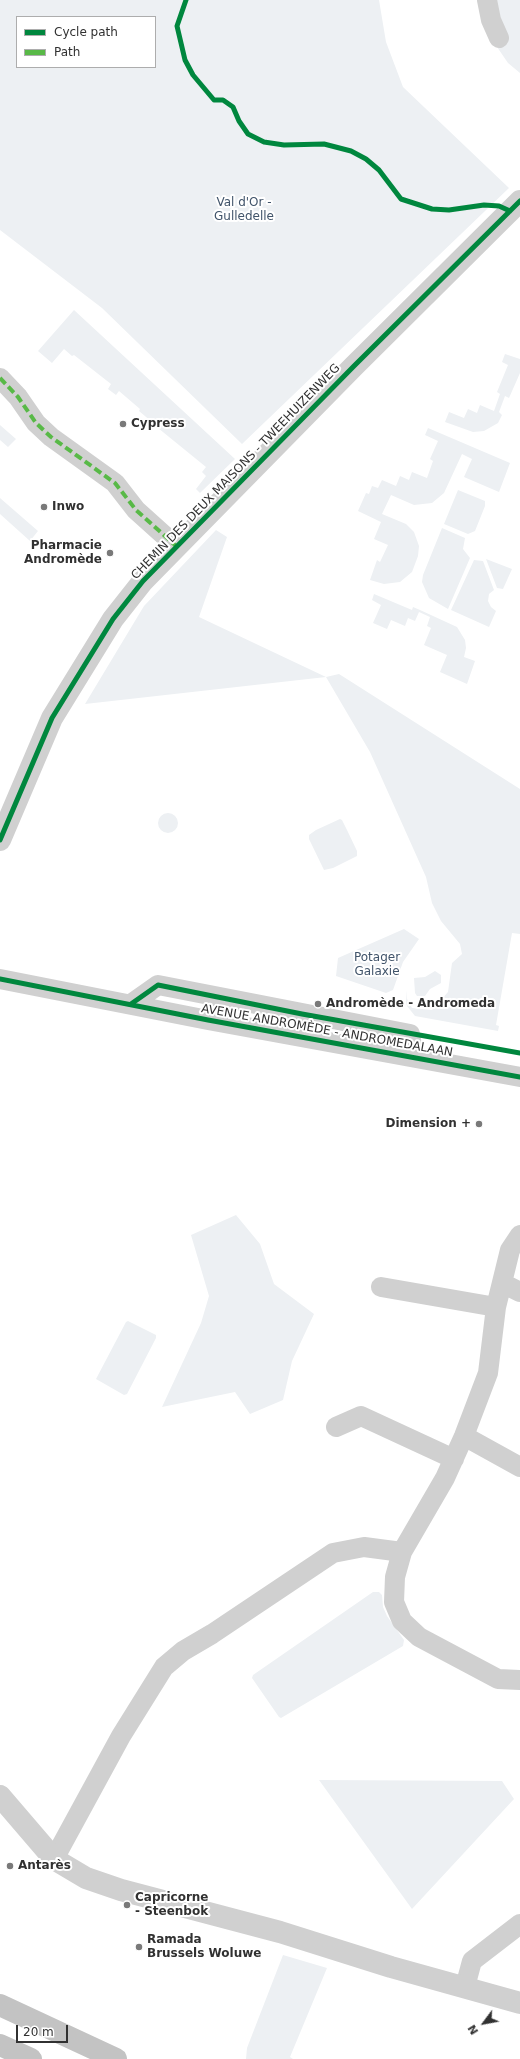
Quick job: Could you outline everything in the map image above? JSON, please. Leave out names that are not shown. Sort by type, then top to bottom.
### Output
[{"type":"highway","points":[[0,2005],[116,2059]]},
{"type":"highway","points":[[0,2045],[32,2059]]},
{"type":"street","points":[[487,0],[491,20],[499,38]]},
{"type":"street","name":"CHEMIN DES DEUX MAISONS - TWEEHUIZENWEG","points":[[0,840],[52,718],[113,619],[142,581],[349,370],[520,201]]},
{"type":"street","points":[[0,378],[18,397],[36,423],[51,438],[115,483],[136,510],[176,546]]},
{"type":"street","name":"AVENUE ANDROMÈDE - ANDROMEDALAAN","points":[[0,979],[215,1021],[520,1076]]},
{"type":"street","points":[[520,1235],[510,1250],[496,1307],[488,1373],[464,1436],[445,1478],[402,1552],[394,1577],[394,1602],[402,1621],[419,1637],[498,1679],[520,1680]]},
{"type":"street","points":[[502,1283],[520,1292]]},
{"type":"street","points":[[381,1287],[496,1307]]},
{"type":"street","points":[[336,1427],[361,1416],[454,1458]]},
{"type":"street","points":[[464,1436],[520,1467]]},
{"type":"street","points":[[54,1860],[121,1736],[164,1667],[183,1650],[212,1634],[333,1553],[364,1547],[402,1552]]},
{"type":"street","points":[[0,1796],[54,1860],[86,1878],[121,1890],[280,1932],[391,1967],[520,2003]]},
{"type":"street","points":[[466,1987],[472,1961],[520,1924]]},
{"type":"green space","name":"Val d'Or - Gulledelle","points":[[0,0],[379,0],[386,42],[403,87],[509,188],[242,444],[102,308],[0,230]]},
{"type":"green space","points":[[495,0],[520,0],[520,73],[508,63],[495,44]]},
{"type":"green space","points":[[74,310],[235,459],[200,493],[196,489],[206,476],[202,472],[206,467],[158,428],[160,425],[154,420],[152,422],[139,411],[140,409],[119,391],[116,395],[108,389],[111,384],[74,355],[72,356],[64,349],[52,363],[38,351]]},
{"type":"green space","points":[[505,354],[520,359],[520,373],[509,398],[505,396],[499,412],[502,415],[498,423],[484,431],[473,432],[445,422],[449,412],[464,418],[468,409],[477,413],[480,405],[494,411],[500,394],[497,392],[508,365],[502,362]]},
{"type":"green space","points":[[0,425],[16,439],[8,447],[0,440]]},
{"type":"green space","points":[[428,428],[510,463],[499,492],[464,477],[472,459],[462,454],[444,493],[432,503],[414,505],[391,495],[382,514],[406,524],[414,532],[419,546],[418,556],[412,572],[400,582],[384,584],[370,580],[377,560],[380,562],[388,545],[374,539],[381,522],[358,511],[366,493],[369,494],[372,486],[378,488],[382,480],[396,486],[400,476],[409,480],[412,472],[427,478],[433,461],[430,459],[438,441],[425,435]]},
{"type":"green space","points":[[458,490],[485,501],[485,506],[475,531],[468,534],[444,524]]},
{"type":"green space","points":[[0,498],[38,531],[30,541],[0,514]]},
{"type":"green space","points":[[442,528],[465,538],[463,549],[470,558],[448,609],[429,598],[422,582],[423,575]]},
{"type":"green space","points":[[216,530],[227,537],[199,617],[326,677],[85,704],[144,606]]},
{"type":"green space","points":[[486,559],[512,569],[503,589],[497,588]]},
{"type":"green space","points":[[474,560],[483,561],[494,590],[489,594],[488,601],[491,607],[496,611],[489,627],[451,610]]},
{"type":"green space","points":[[374,594],[412,610],[413,607],[457,627],[465,640],[466,648],[464,657],[475,661],[467,684],[440,672],[447,655],[424,645],[431,628],[427,626],[430,617],[419,612],[415,621],[408,618],[405,626],[391,620],[387,629],[373,623],[381,605],[372,600]]},
{"type":"green space","points":[[339,674],[520,789],[520,934],[512,933],[496,1025],[499,1026],[498,1031],[415,1016],[407,1006],[406,1003],[407,990],[407,999],[412,1008],[432,1010],[448,992],[452,963],[462,954],[460,944],[441,921],[432,903],[426,877],[370,752],[326,677]]},
{"type":"green space","points":[[164,813],[172,813],[178,819],[178,827],[172,833],[164,833],[158,827],[158,819]]},
{"type":"green space","points":[[340,819],[342,820],[357,851],[357,856],[333,868],[324,870],[309,839],[309,835],[316,830]]},
{"type":"green space","name":"Potager Galaxie","points":[[404,929],[419,939],[403,962],[393,990],[386,993],[336,976],[338,958]]},
{"type":"green space","points":[[435,971],[441,975],[441,983],[430,989],[425,996],[417,996],[415,993],[414,978],[425,977]]},
{"type":"green space","points":[[236,1215],[260,1244],[274,1284],[314,1314],[292,1361],[283,1400],[250,1414],[235,1392],[162,1407],[201,1323],[209,1296],[191,1235]]},
{"type":"green space","points":[[128,1321],[156,1335],[156,1338],[127,1394],[124,1395],[96,1379],[126,1322]]},
{"type":"green space","points":[[373,1592],[379,1592],[382,1595],[383,1607],[387,1616],[404,1640],[403,1646],[281,1718],[279,1717],[252,1678],[253,1675]]},
{"type":"green space","points":[[319,1780],[502,1781],[514,1799],[412,1909]]},
{"type":"green space","points":[[283,1955],[327,1968],[290,2057],[293,2059],[246,2059],[247,2048]]},
{"type":"marked path","points":[[0,378],[18,397],[36,423],[51,437],[115,483],[136,510],[176,546]]},
{"type":"cycle path","points":[[186,0],[177,26],[185,60],[193,75],[214,100],[223,100],[233,107],[239,121],[248,134],[264,142],[284,145],[324,144],[351,151],[366,159],[379,170],[401,199],[432,209],[449,210],[484,205],[499,206],[510,211]]},
{"type":"cycle path","points":[[0,840],[52,718],[113,619],[143,581],[354,366],[520,201]]},
{"type":"cycle path","points":[[0,979],[208,1020],[520,1077]]},
{"type":"cycle path","points":[[131,1004],[158,985],[302,1014],[520,1053]]},
{"type":"place","name":"Cypress","points":[[123,424]]},
{"type":"place","name":"Inwo","points":[[44,507]]},
{"type":"place","name":"Pharmacie Andromède","points":[[110,553]]},
{"type":"place","name":"Andromède - Andromeda","points":[[318,1004]]},
{"type":"place","name":"Dimension +","points":[[479,1124]]},
{"type":"place","name":"Antarès","points":[[10,1866]]},
{"type":"place","name":"Capricorne - Steenbok","points":[[127,1905]]},
{"type":"place","name":"Ramada Brussels Woluwe","points":[[139,1947]]}]
